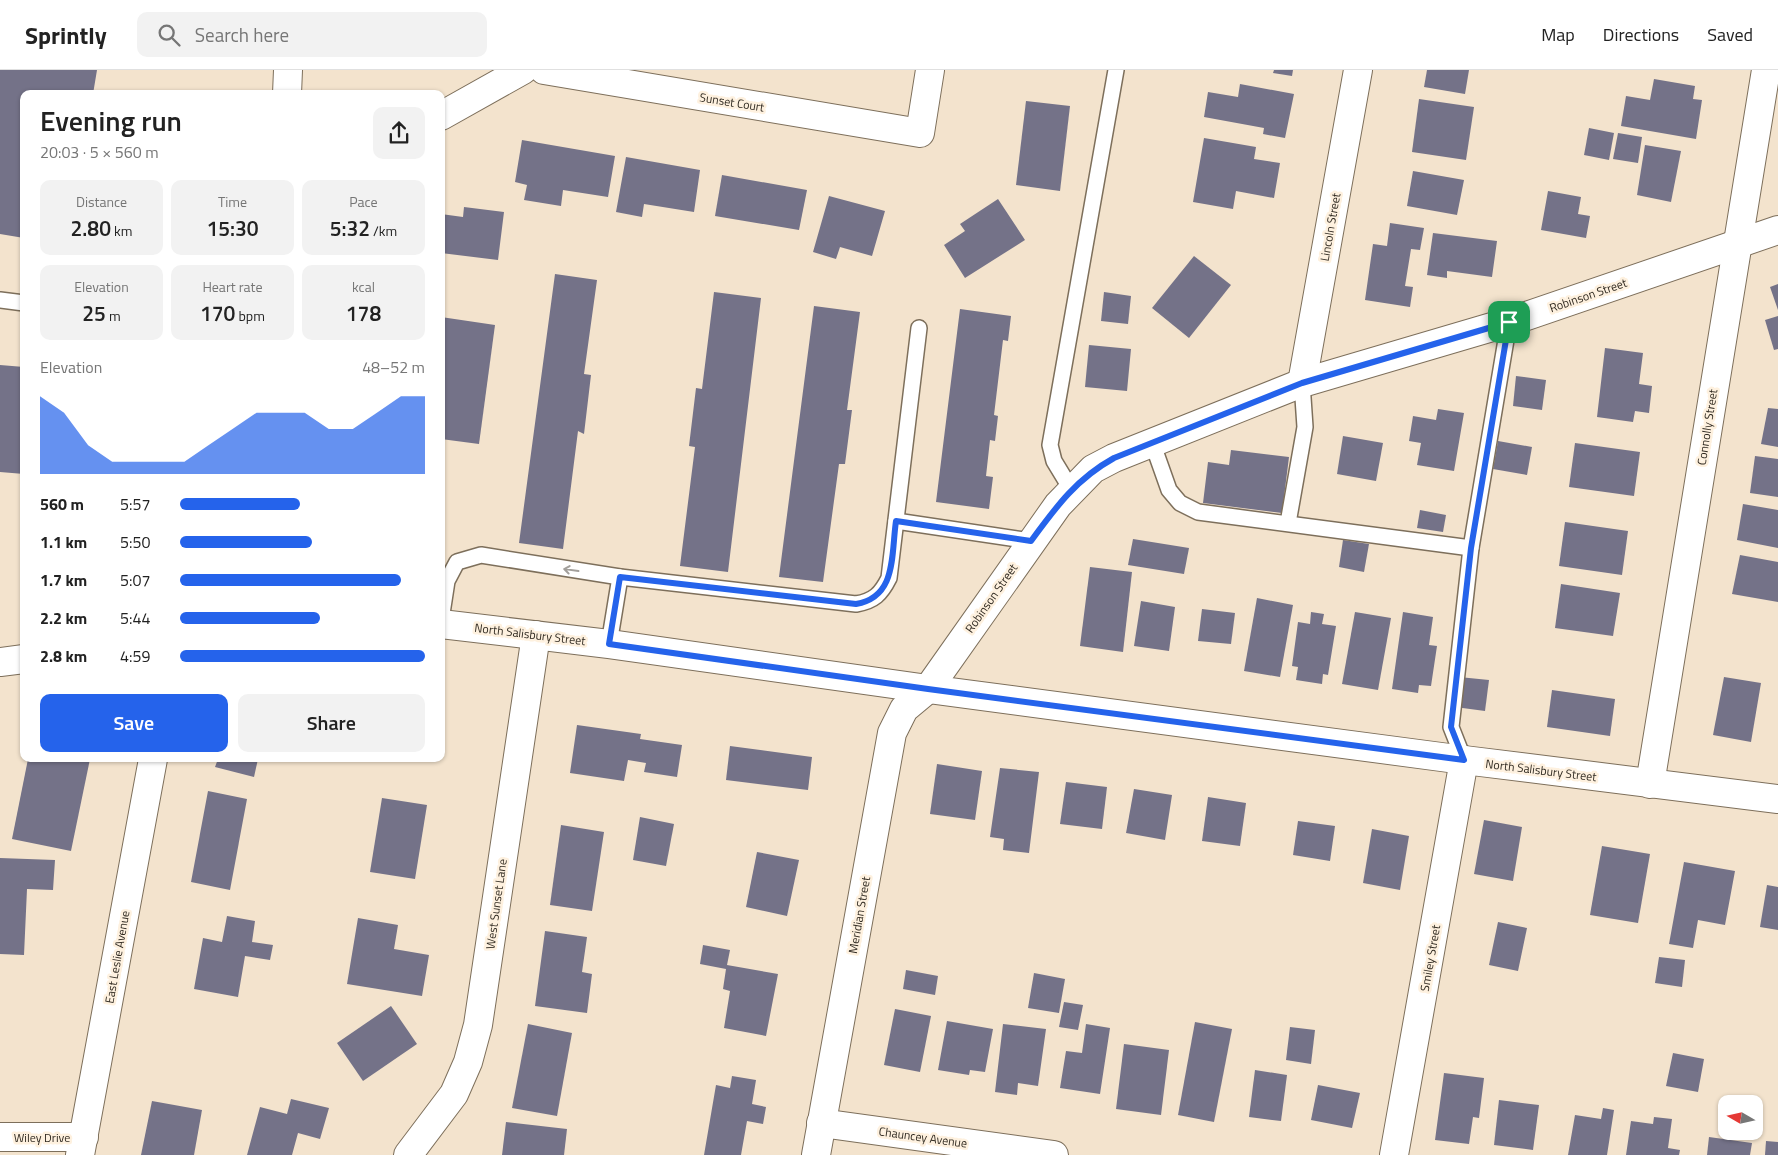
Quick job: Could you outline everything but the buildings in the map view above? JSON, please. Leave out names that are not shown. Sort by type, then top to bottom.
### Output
[{"type":"street","points":[[287,90],[288,70]]},
{"type":"street","points":[[445,114],[523,70]]},
{"type":"street","name":"Sunset Court","points":[[544,70],[920,133],[930,70]]},
{"type":"street","name":"Lincoln Street","points":[[1302,383],[1358,70]]},
{"type":"street","name":"Connolly Street","points":[[1650,784],[1736,244],[1766,70]]},
{"type":"street","name":"Robinson Street","points":[[928,689],[1031,541],[1071,489],[1093,469],[1152,442],[1302,383],[1509,322],[1778,230]]},
{"type":"street","name":"North Salisbury Street","points":[[445,623],[1464,760],[1778,799]]},
{"type":"street","name":"West Sunset Lane","points":[[408,1155],[454,1094],[468,1062],[478,1025],[536,635]]},
{"type":"street","points":[[0,662],[20,660]]},
{"type":"street","name":"Meridian Street","points":[[816,1155],[892,732],[904,708],[928,689]]},
{"type":"street","name":"Smiley Street","points":[[1394,1155],[1464,760]]},
{"type":"street","name":"East Leslie Avenue","points":[[82,1146],[152,762]]},
{"type":"street","name":"Chauncey Avenue","points":[[821,1123],[1054,1155]]},
{"type":"street","name":"Wiley Drive","points":[[0,1137],[82,1146]]},
{"type":"lane","points":[[1071,489],[1054,461],[1050,445],[1116,70]]},
{"type":"lane","points":[[0,300],[20,302]]},
{"type":"lane","points":[[1464,760],[1451,727],[1471,548],[1509,322]]},
{"type":"lane","points":[[445,578],[457,562],[481,555],[620,577],[856,604],[870,602],[882,593],[889,578],[919,328]]},
{"type":"lane","points":[[1288,523],[1305,427],[1302,383]]},
{"type":"lane","points":[[1152,442],[1169,490],[1180,503],[1198,512],[1471,548]]},
{"type":"lane","points":[[896,521],[1031,541]]},
{"type":"lane","points":[[609,644],[620,577]]},
{"type":"route","points":[[1509,322],[1471,548],[1451,727],[1464,760],[928,689],[609,644],[620,577],[856,604],[870,602],[882,593],[889,578],[896,521],[1031,541],[1074,486],[1093,469],[1114,458],[1302,383],[1509,322]]}]
